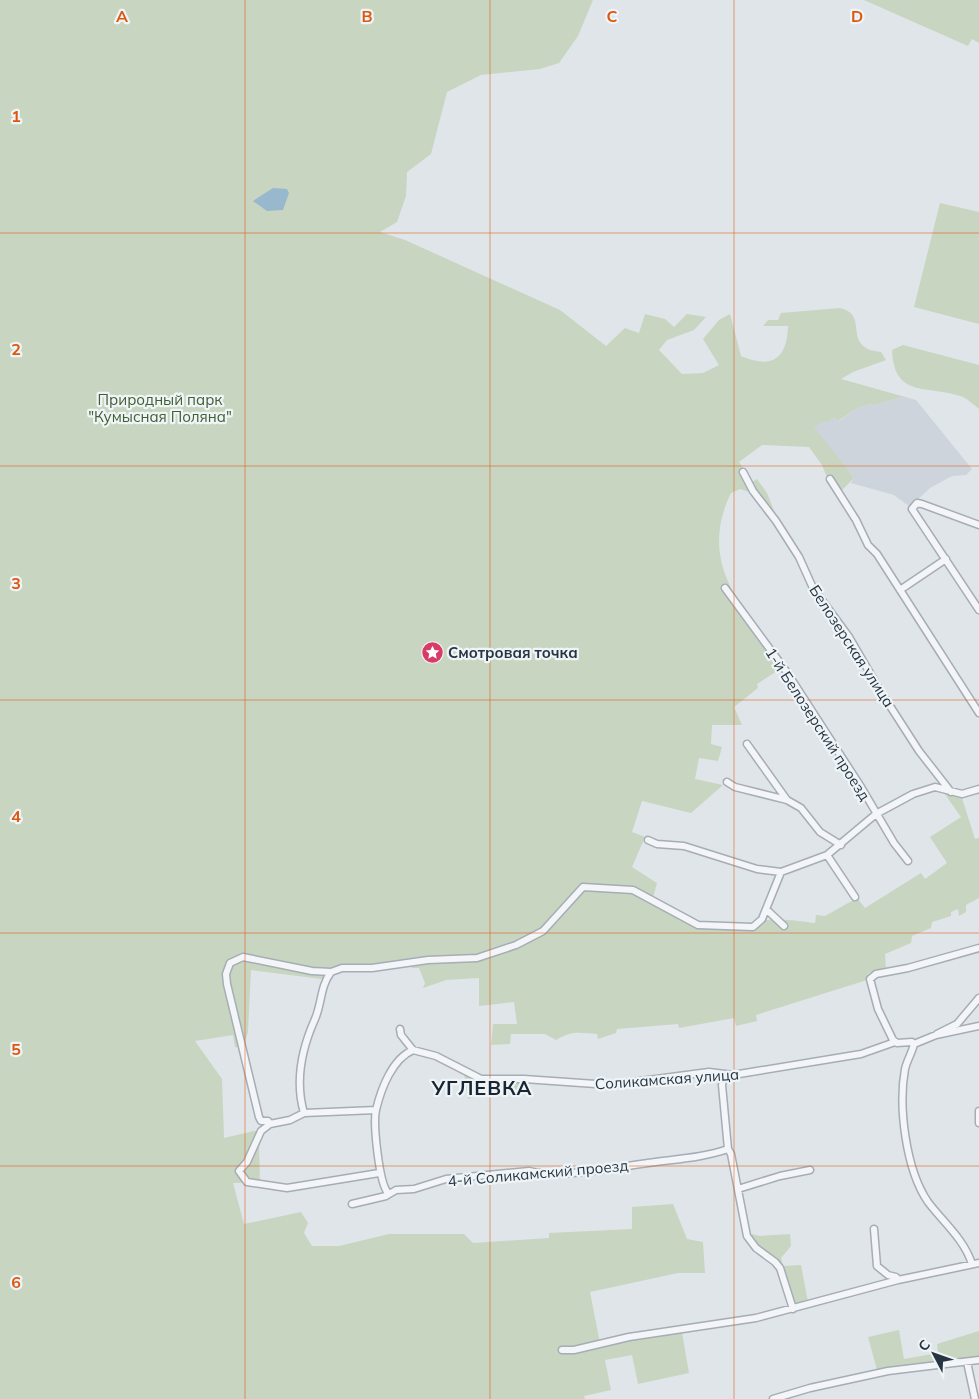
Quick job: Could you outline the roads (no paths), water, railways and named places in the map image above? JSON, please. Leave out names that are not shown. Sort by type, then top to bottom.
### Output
[{"type":"street","name":"Белозерская улица","points":[[743,472],[753,491],[776,521],[799,557],[813,588],[850,637],[881,692],[919,751],[951,792]]},
{"type":"street","points":[[830,479],[856,520],[868,545],[877,554],[979,713]]},
{"type":"street","points":[[979,526],[922,504],[917,503],[912,509],[979,610]]},
{"type":"street","points":[[900,590],[946,559]]},
{"type":"street","name":"1-й Белозерский проезд","points":[[725,588],[786,671],[894,843],[908,861]]},
{"type":"street","points":[[746,744],[787,800]]},
{"type":"street","points":[[727,782],[735,787],[787,800],[801,808],[810,823],[820,832],[841,844]]},
{"type":"street","points":[[648,840],[657,844],[684,846],[757,869],[781,872],[827,855],[876,814],[913,794],[935,788],[962,794],[979,789]]},
{"type":"street","points":[[827,855],[855,898]]},
{"type":"street","points":[[270,1124],[268,1121],[261,1122],[259,1117],[227,984],[227,968],[230,963],[243,957],[312,972],[331,972],[342,968],[372,968],[428,960],[477,958],[516,945],[532,937],[555,920],[583,888],[633,890],[698,925],[753,926],[762,919],[781,872]]},
{"type":"street","points":[[766,909],[784,926]]},
{"type":"street","points":[[979,948],[871,976],[871,991],[895,1042],[912,1042],[914,1044],[936,1035],[957,1024],[979,998]]},
{"type":"street","points":[[304,1113],[301,1098],[304,1044],[315,1020],[322,990],[331,972]]},
{"type":"street","points":[[936,1035],[979,1026]]},
{"type":"street","points":[[388,1193],[379,1173],[376,1110],[393,1066],[413,1050],[401,1035],[400,1028]]},
{"type":"street","name":"Соликамская улица","points":[[413,1050],[436,1056],[481,1079],[524,1079],[610,1085],[709,1072],[724,1075],[861,1054],[895,1042]]},
{"type":"street","points":[[562,1350],[574,1350],[629,1338],[756,1318],[898,1280],[975,1264],[958,1238],[928,1201],[912,1168],[903,1111],[905,1071],[914,1044]]},
{"type":"street","points":[[724,1075],[722,1085],[728,1149],[731,1154],[747,1236],[750,1242],[780,1268],[793,1308]]},
{"type":"street","points":[[376,1110],[304,1113],[290,1120],[270,1124],[261,1131],[247,1162],[239,1171],[247,1182],[287,1188],[379,1173]]},
{"type":"street","points":[[979,1111],[977,1115],[979,1123]]},
{"type":"street","name":"4-й Соликамский проезд","points":[[352,1204],[373,1200],[386,1196],[388,1193],[414,1189],[429,1183],[446,1180],[528,1171],[541,1174],[604,1170],[676,1160],[728,1149]]},
{"type":"street","points":[[738,1189],[780,1176],[810,1170]]},
{"type":"street","points":[[874,1229],[877,1266],[898,1280]]},
{"type":"street","points":[[773,1399],[818,1386],[888,1371],[979,1360]]},
{"type":"street","points":[[967,1362],[975,1399]]},
{"type":"water","points":[[273,188],[287,189],[289,193],[283,210],[267,211],[253,201]]},
{"type":"place","name":"Смотровая точка","points":[[432,652]]},
{"type":"district","name":"УГЛЕВКА","points":[[482,1087]]},
{"type":"park label","name":"Природный парк \"Кумысная Поляна\"","points":[[160,408]]}]
